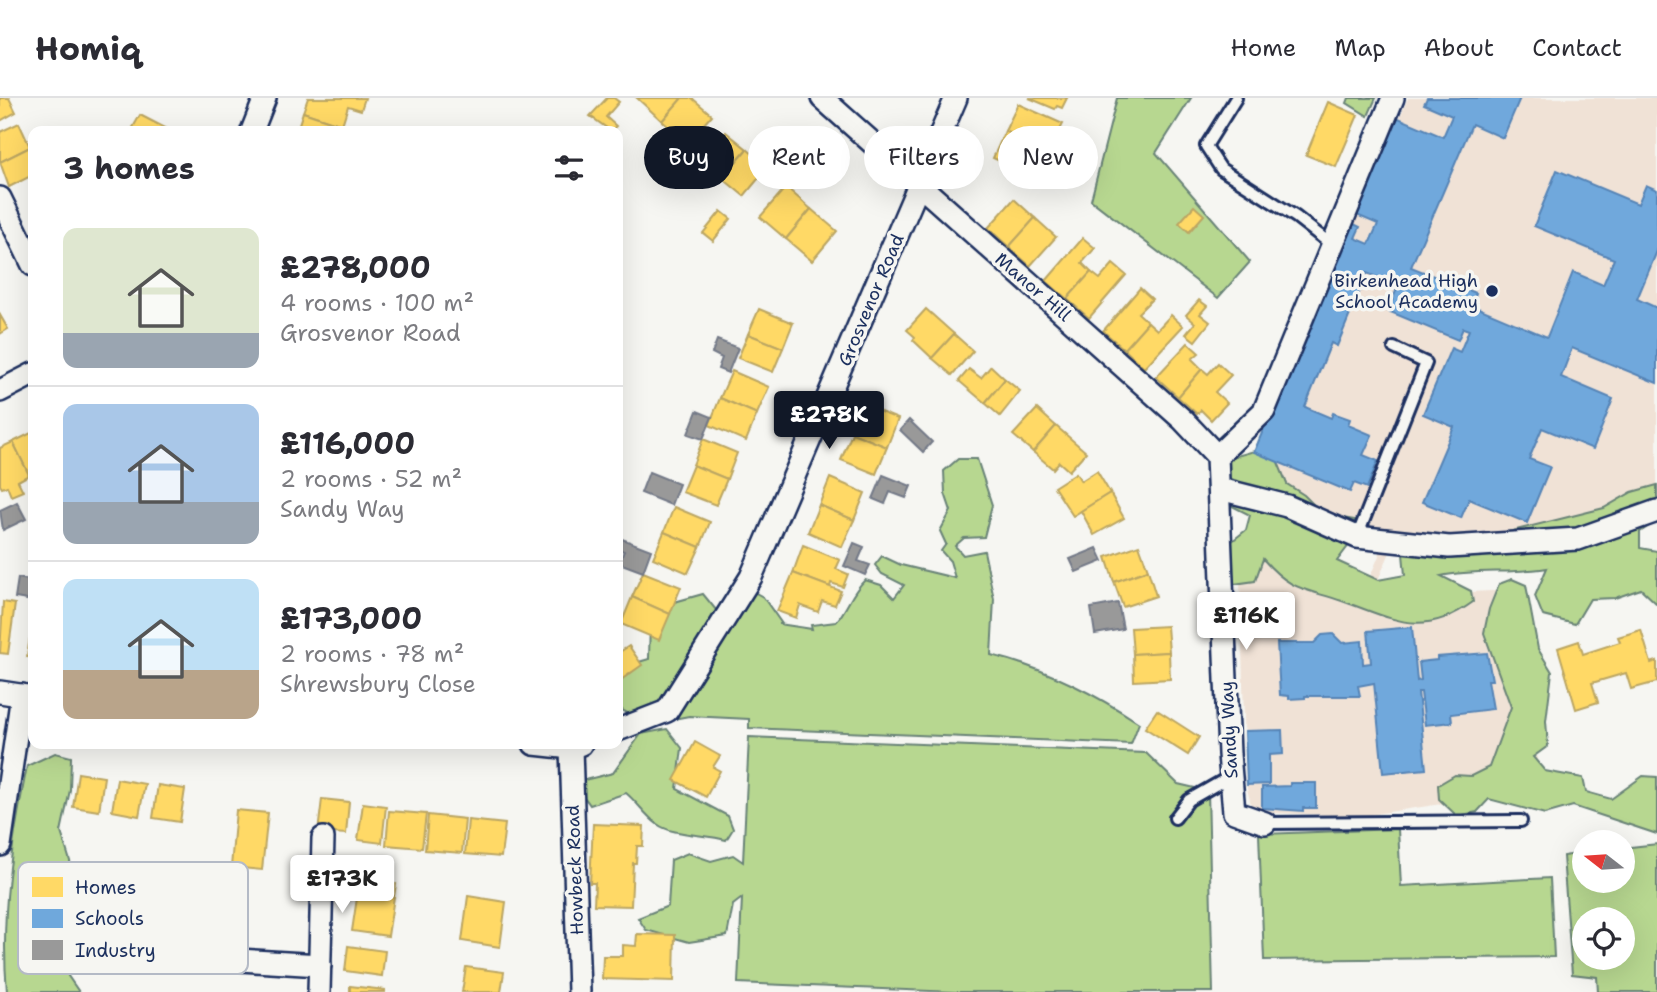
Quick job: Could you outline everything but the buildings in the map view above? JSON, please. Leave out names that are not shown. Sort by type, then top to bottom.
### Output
[{"type":"street","points":[[254,126],[265,98]]},
{"type":"street","name":"Manor Hill","points":[[822,98],[864,136]]},
{"type":"street","name":"Grosvenor Road","points":[[945,126],[956,98]]},
{"type":"street","points":[[1393,98],[1264,411],[1217,456],[1220,489],[1287,506],[1357,537],[1449,547],[1578,539],[1657,511]]},
{"type":"street","name":"Grosvenor Road","points":[[623,728],[667,711],[751,578],[919,189]]},
{"type":"street","name":"Manor Hill","points":[[922,189],[1183,420],[1217,456]]},
{"type":"street","points":[[0,198],[28,255]]},
{"type":"street","points":[[0,391],[28,377]]},
{"type":"street","name":"Sandy Way","points":[[1220,489],[1234,812],[1265,823]]},
{"type":"street","points":[[0,692],[28,696],[0,845]]},
{"type":"street","name":"Howbeck Road","points":[[576,749],[579,992]]},
{"type":"street","points":[[319,992],[323,838]]},
{"type":"street","points":[[248,961],[320,965]]},
{"type":"lane","points":[[1236,98],[1206,146],[1221,169],[1296,217],[1332,245]]},
{"type":"lane","points":[[1357,537],[1426,363],[1394,348]]},
{"type":"lane","points":[[1175,818],[1189,800],[1231,776]]},
{"type":"lane","points":[[1265,823],[1521,821]]},
{"type":"shaded area","name":"Birkenhead High School Academy","points":[[1408,98],[1657,98],[1657,505],[1635,520],[1391,550],[1378,580],[1469,592],[1515,590],[1541,789],[1362,816],[1273,813],[1252,808],[1246,785],[1239,546],[1369,579],[1384,544],[1246,483]]},
{"type":"green space","points":[[1117,98],[1191,98],[1156,153],[1250,262],[1218,298],[1091,200],[1094,189],[1098,189],[1098,173]]},
{"type":"green space","points":[[1349,98],[1376,98],[1368,116],[1347,103]]},
{"type":"green space","points":[[1258,450],[1275,455],[1287,484],[1304,495],[1324,515],[1355,520],[1349,545],[1337,561],[1378,580],[1405,575],[1403,554],[1412,537],[1466,538],[1504,533],[1604,508],[1632,492],[1657,485],[1657,521],[1640,532],[1640,548],[1657,551],[1657,604],[1641,589],[1615,598],[1590,599],[1575,624],[1543,616],[1535,596],[1547,568],[1441,576],[1471,591],[1473,602],[1455,613],[1423,623],[1393,619],[1298,587],[1282,577],[1263,559],[1255,581],[1227,585],[1226,546],[1246,530],[1250,515],[1230,505],[1217,481],[1229,458]]},
{"type":"green space","points":[[958,459],[977,459],[992,505],[984,537],[964,538],[955,546],[963,555],[984,551],[994,599],[991,655],[1049,674],[1122,712],[1139,723],[1131,744],[749,728],[749,719],[689,716],[648,724],[623,711],[623,667],[649,659],[650,621],[671,603],[703,594],[720,615],[731,601],[754,592],[763,597],[782,624],[779,624],[812,629],[811,625],[836,622],[865,580],[881,585],[894,598],[904,585],[882,574],[875,565],[882,556],[901,565],[955,578],[950,561],[941,551],[946,544],[940,531],[951,511],[945,493],[944,471]]},
{"type":"green space","points":[[1512,579],[1526,585],[1538,649],[1552,672],[1546,721],[1548,746],[1533,757],[1545,771],[1583,778],[1586,792],[1611,799],[1643,776],[1657,777],[1657,834],[1573,806],[1545,814],[1489,799],[1477,812],[1457,816],[1439,799],[1438,785],[1455,775],[1471,776],[1489,767],[1511,707],[1484,633],[1489,609],[1499,584]]},
{"type":"green space","points":[[667,729],[682,748],[677,789],[728,816],[733,829],[726,840],[664,828],[653,821],[626,793],[590,805],[580,791],[584,780],[613,773],[641,734]]},
{"type":"green space","points":[[749,737],[1146,753],[1178,784],[1208,791],[1213,992],[955,992],[738,983],[742,898],[733,905],[727,936],[689,942],[646,930],[638,918],[668,906],[671,860],[688,853],[711,861],[733,855],[743,862]]},
{"type":"green space","points":[[55,753],[71,757],[70,790],[61,832],[70,862],[18,862],[18,974],[69,974],[79,992],[7,992],[6,906],[27,766]]},
{"type":"green space","points":[[1398,829],[1401,886],[1550,878],[1554,957],[1264,960],[1259,834]]},
{"type":"green space","points":[[1657,844],[1657,992],[1598,992],[1597,977],[1572,974],[1563,856],[1572,855],[1572,893],[1635,893],[1635,847]]},
{"type":"place","name":"Birkenhead High School Academy","points":[[1492,291]]}]
